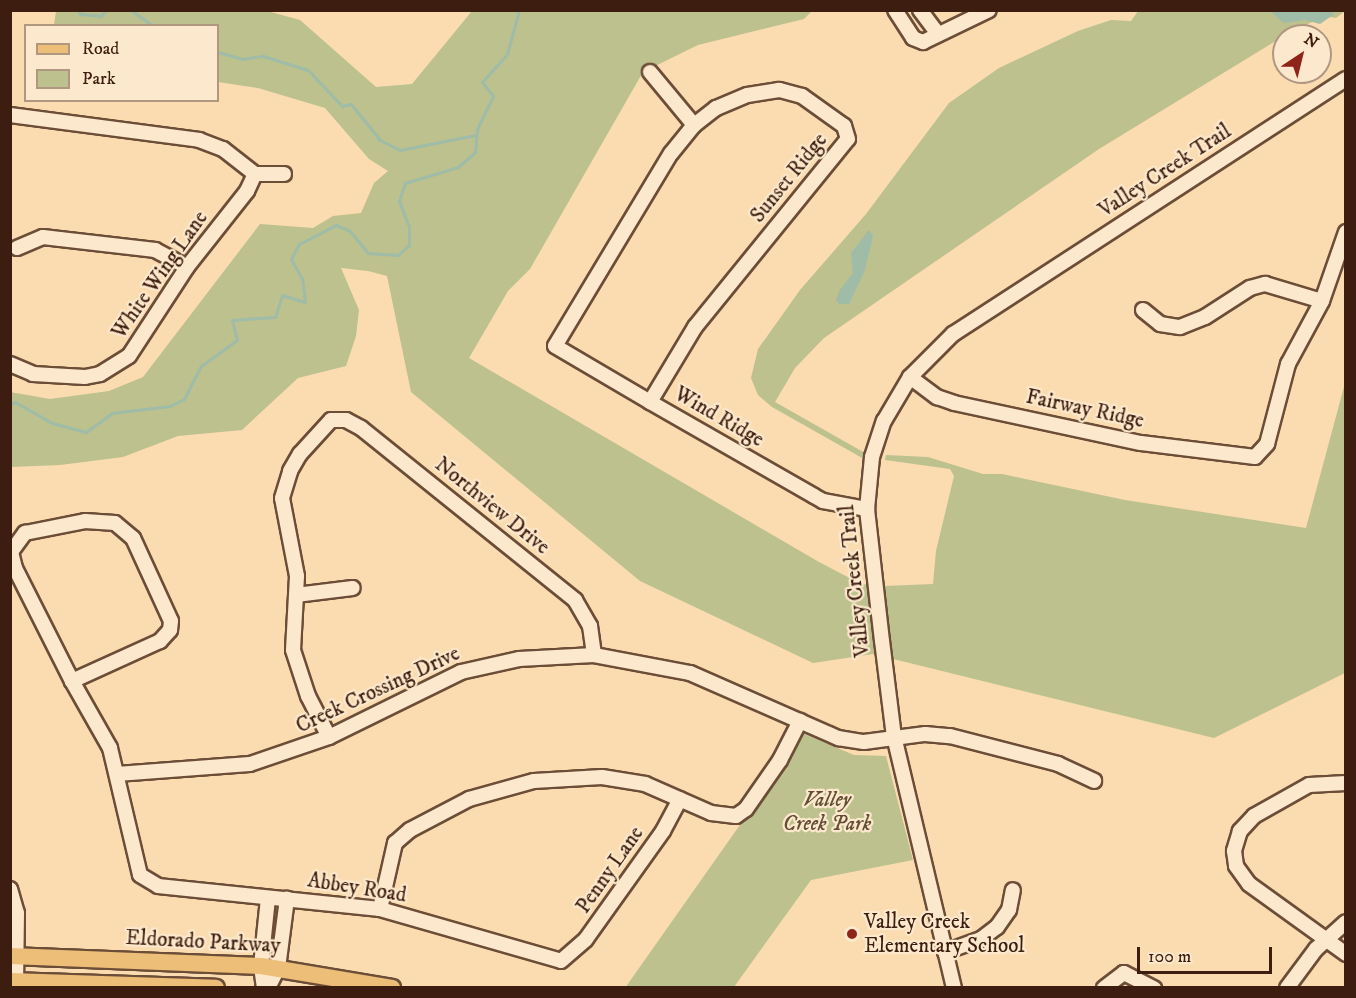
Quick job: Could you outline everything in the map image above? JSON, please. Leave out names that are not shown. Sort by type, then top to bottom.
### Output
[{"type":"main road","name":"Eldorado Parkway","points":[[13,957],[261,966],[392,987]]},
{"type":"main road","points":[[13,981],[216,987]]},
{"type":"street","points":[[895,10],[916,40],[923,42],[989,10]]},
{"type":"street","points":[[921,10],[938,34]]},
{"type":"street","points":[[650,72],[694,125]]},
{"type":"street","name":"Valley Creek Trail","points":[[954,987],[894,737],[867,509],[876,445],[891,406],[910,377],[936,348],[962,328],[1346,79]]},
{"type":"street","name":"Sunset Ridge","points":[[555,346],[671,153],[694,125],[736,98],[779,90],[810,101],[844,126],[849,136],[700,322],[650,402]]},
{"type":"street","points":[[10,115],[199,140],[223,148],[255,174],[284,174]]},
{"type":"street","name":"White Wing Lane","points":[[10,364],[48,377],[85,377],[108,370],[140,345],[187,267],[247,191],[255,174]]},
{"type":"street","points":[[1143,310],[1160,324],[1180,327],[1205,317],[1250,288],[1264,284],[1322,301],[1346,232]]},
{"type":"street","points":[[17,248],[43,237],[155,250],[187,267]]},
{"type":"street","name":"Fairway Ridge","points":[[910,377],[937,397],[961,404],[1141,442],[1241,458],[1260,455],[1268,439],[1291,356],[1322,301]]},
{"type":"street","name":"Wind Ridge","points":[[555,346],[823,501],[867,509]]},
{"type":"street","name":"Northview Drive","points":[[296,595],[295,559],[282,498],[300,454],[331,420],[346,420],[361,428],[575,600],[590,626],[594,655]]},
{"type":"street","points":[[72,681],[160,641],[170,630],[168,612],[132,538],[115,523],[85,521],[34,530],[17,539],[11,552],[15,568],[72,681],[106,737],[117,774]]},
{"type":"street","points":[[329,737],[308,696],[293,651],[296,595],[353,588]]},
{"type":"street","name":"Creek Crossing Drive","points":[[117,774],[250,764],[329,737],[461,672],[519,659],[594,655],[690,673],[800,721],[853,741],[925,734],[962,738],[1058,764],[1094,781]]},
{"type":"street","points":[[380,909],[395,843],[410,830],[487,792],[545,780],[602,777],[645,784],[723,817],[736,816],[767,780],[800,721]]},
{"type":"street","name":"Abbey Road","points":[[117,774],[140,875],[158,886],[380,909],[553,960],[565,958]]},
{"type":"street","points":[[1346,783],[1323,782],[1303,788],[1250,819],[1240,831],[1234,847],[1234,861],[1245,880],[1346,954]]},
{"type":"street","name":"Penny Lane","points":[[565,958],[582,945],[663,831],[680,799]]},
{"type":"street","points":[[10,889],[16,913],[13,981]]},
{"type":"street","points":[[945,952],[981,939],[997,927],[1009,910],[1013,890]]},
{"type":"street","points":[[266,987],[261,966],[268,898]]},
{"type":"street","points":[[266,987],[278,968],[287,899]]},
{"type":"street","points":[[1287,987],[1326,939],[1346,922]]},
{"type":"street","points":[[1104,987],[1118,974],[1131,973],[1154,987]]},
{"type":"green space","points":[[56,11],[267,11],[300,20],[376,87],[412,84],[472,11],[812,11],[804,19],[698,45],[643,72],[530,269],[508,291],[469,358],[819,562],[861,584],[884,586],[933,584],[936,551],[954,476],[950,469],[885,460],[886,455],[928,457],[983,474],[1002,474],[1125,500],[1306,528],[1345,383],[1345,673],[1214,738],[873,654],[813,663],[640,581],[411,392],[387,276],[368,271],[341,268],[359,310],[356,336],[346,366],[298,378],[242,430],[178,436],[123,457],[60,465],[11,467],[10,392],[50,399],[109,391],[143,377],[260,224],[313,228],[333,216],[361,213],[374,183],[388,171],[369,159],[325,108],[258,88],[219,82],[219,24],[54,24]]},
{"type":"green space","points":[[1138,11],[1345,11],[1336,18],[1324,16],[1308,24],[1272,24],[1272,43],[1099,149],[824,338],[795,368],[775,402],[865,453],[864,459],[772,407],[758,395],[751,378],[758,349],[800,290],[866,214],[949,103],[999,68],[1078,31],[1111,20],[1131,21]]},
{"type":"green space","name":"Valley Creek Park","points":[[804,734],[854,755],[886,756],[913,860],[811,880],[734,987],[625,988]]},
{"type":"shaded area","points":[[1270,11],[1333,11],[1333,15],[1320,24],[1305,20],[1284,23]]},
{"type":"shaded area","points":[[869,230],[873,236],[865,270],[849,304],[839,304],[836,300],[839,291],[853,273],[851,253]]},
{"type":"waterway","points":[[78,10],[80,14],[101,16],[106,10]]},
{"type":"waterway","points":[[131,10],[150,24]]},
{"type":"waterway","points":[[10,405],[15,402],[52,423],[86,432],[112,413],[170,406],[184,399],[201,366],[237,340],[232,320],[275,317],[282,295],[305,302],[302,279],[291,259],[299,244],[336,225],[350,231],[368,253],[398,255],[409,245],[409,227],[399,201],[405,183],[458,167],[475,152],[477,129],[493,96],[482,82],[507,54],[519,10]]},
{"type":"waterway","points":[[219,52],[243,59],[263,56],[308,70],[342,106],[351,104],[380,140],[400,150],[476,135]]},
{"type":"place","name":"Valley Creek Elementary School","points":[[852,934]]}]
